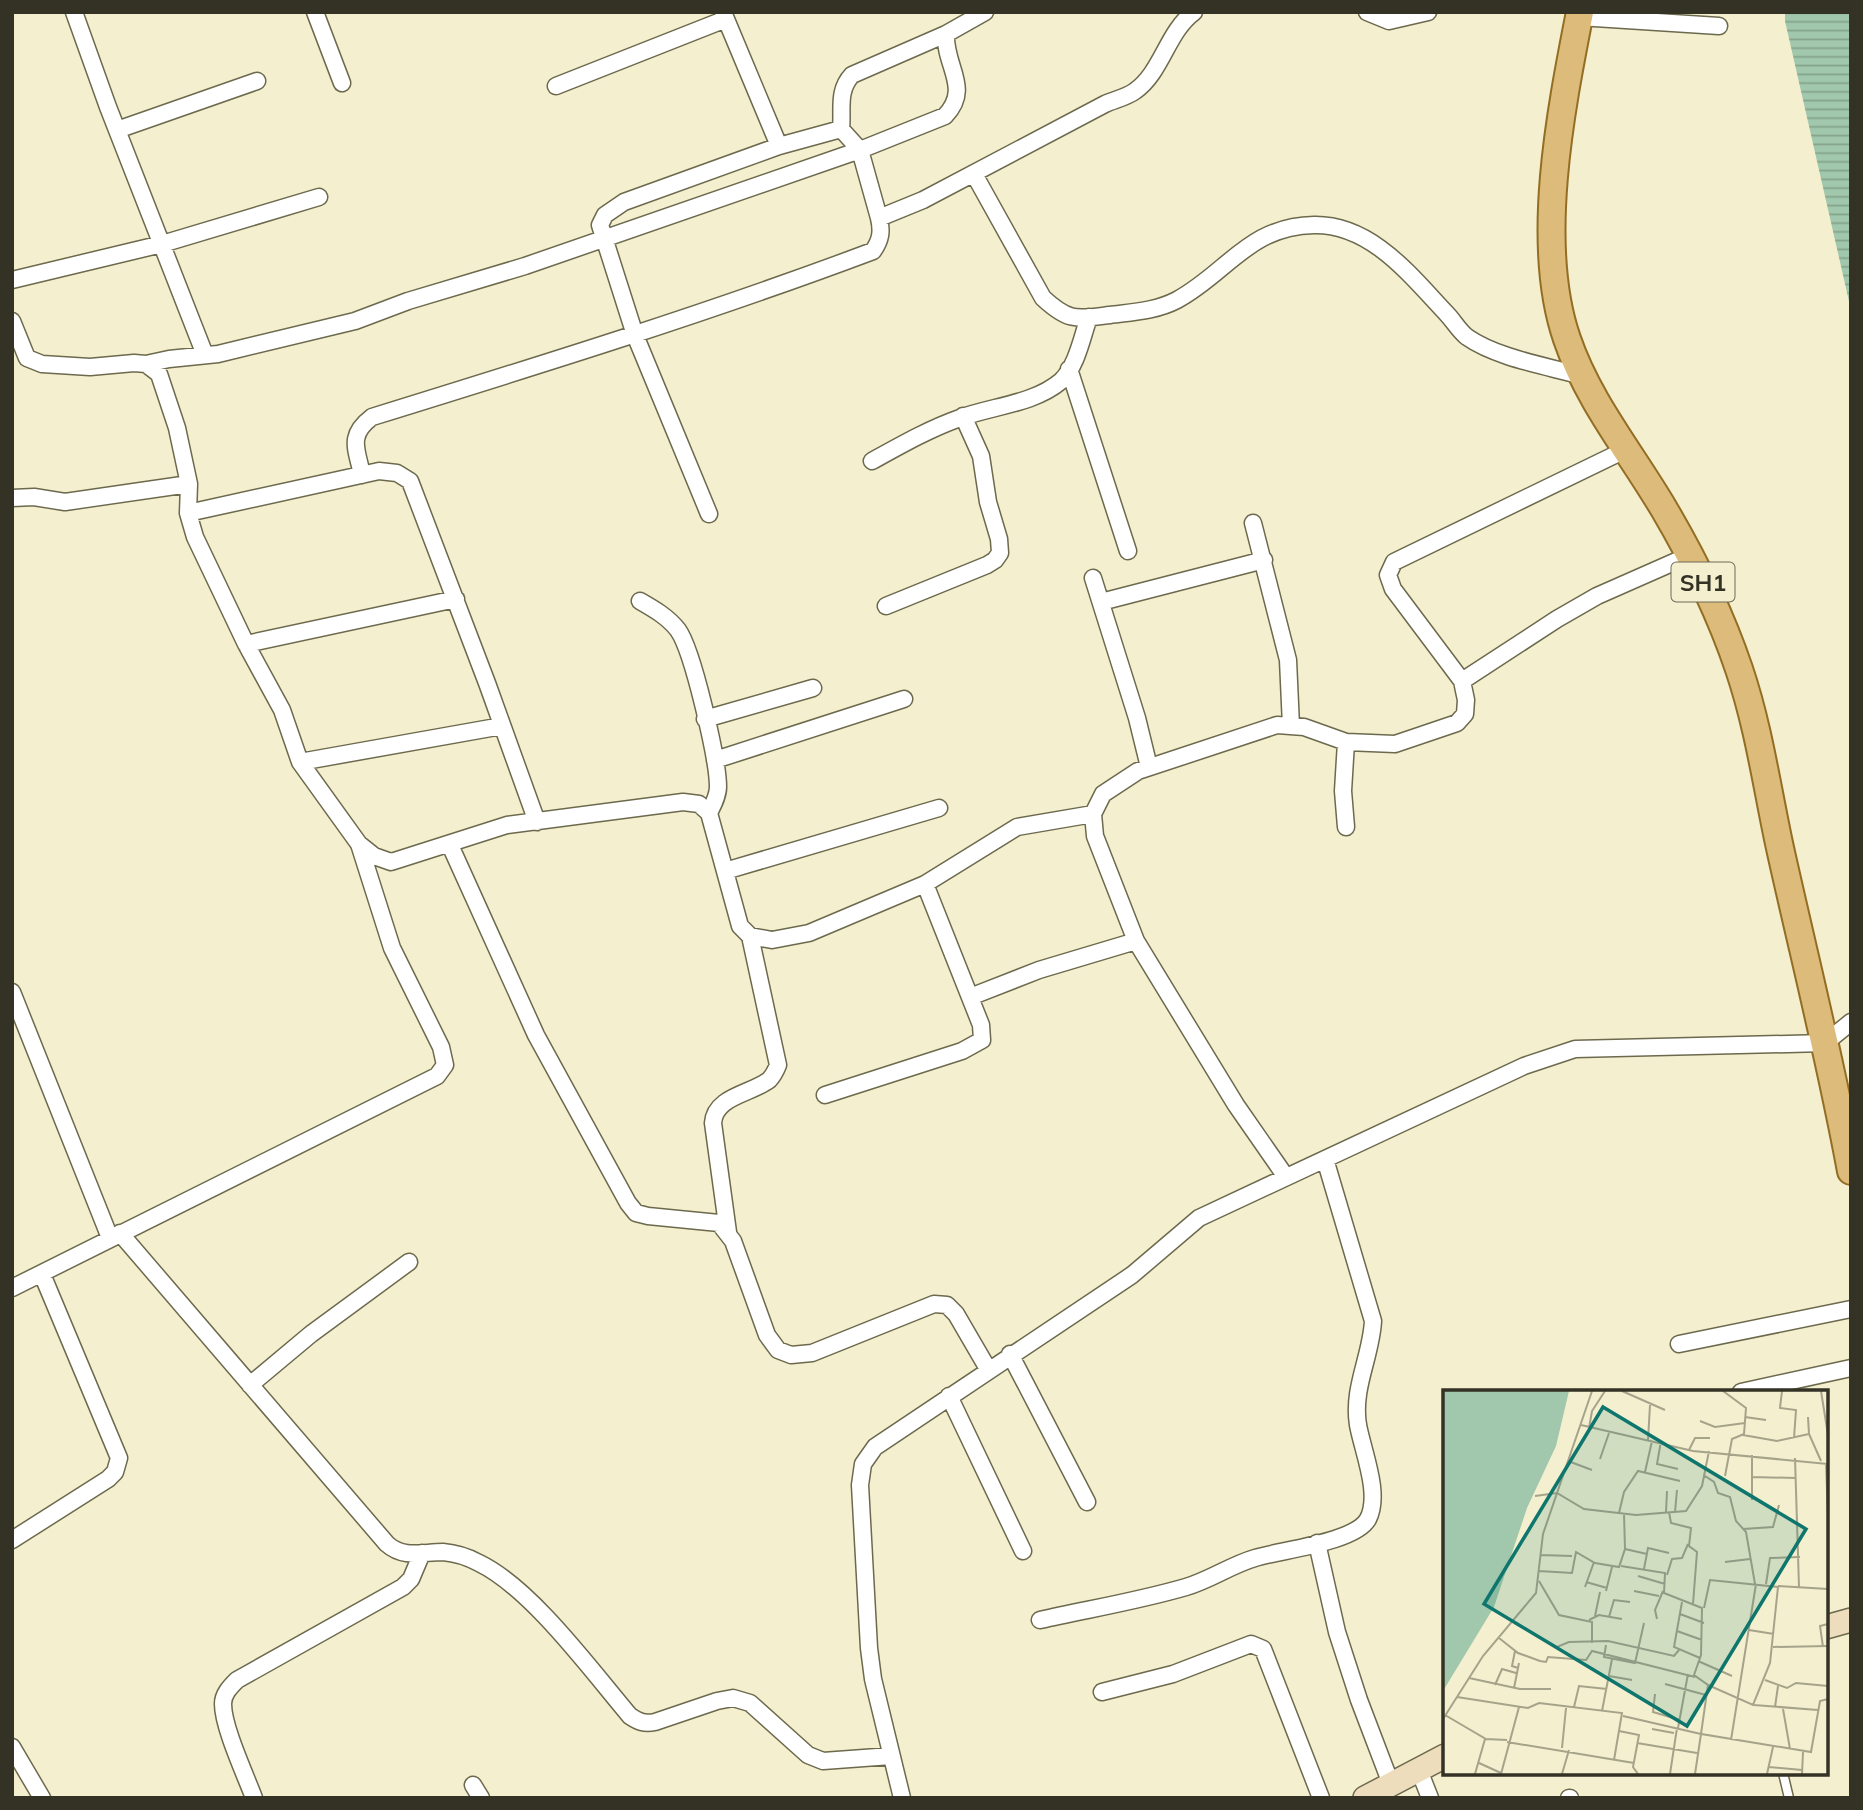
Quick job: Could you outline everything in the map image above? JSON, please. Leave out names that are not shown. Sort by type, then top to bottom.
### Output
[{"type":"main road","name":"SH1","points":[[1580,14],[1558,141],[1552,243],[1559,309],[1566,338],[1582,376],[1690,555],[1726,635],[1752,711],[1851,1171]]},
{"type":"street","points":[[74,12],[205,355]]},
{"type":"street","points":[[315,12],[342,83]]},
{"type":"street","points":[[362,475],[355,439],[359,427],[372,417],[753,296],[873,251],[879,243],[881,228],[859,150],[841,129],[841,96],[844,83],[852,75],[946,34],[985,12]]},
{"type":"street","points":[[879,218],[923,200],[1105,104],[1136,91],[1154,69],[1182,21],[1194,12]]},
{"type":"street","points":[[1367,12],[1389,21],[1427,12]]},
{"type":"street","points":[[1580,14],[1719,26]]},
{"type":"street","points":[[556,86],[724,16],[779,146]]},
{"type":"street","points":[[12,321],[20,359],[42,364],[78,366],[146,364],[205,355],[355,321],[408,301],[603,239],[859,150],[945,116],[955,106],[958,86],[945,47],[946,34]]},
{"type":"street","points":[[117,130],[257,81]]},
{"type":"street","points":[[709,514],[635,335],[600,225],[604,215],[624,202],[779,146],[841,129]]},
{"type":"street","points":[[974,174],[1043,298],[1059,314],[1078,319],[1153,309],[1176,300],[1251,243],[1279,230],[1315,225],[1351,231],[1387,252],[1466,336],[1492,350],[1582,376]]},
{"type":"street","points":[[12,280],[162,244],[319,197]]},
{"type":"street","points":[[872,461],[926,431],[963,416],[1044,392],[1063,380],[1089,317]]},
{"type":"street","points":[[146,364],[159,374],[177,428],[189,484],[188,513],[195,537],[246,644],[282,710],[300,762],[359,844],[374,856],[391,862],[507,825],[683,802],[699,804],[709,813],[740,926],[750,936],[778,1065],[771,1078],[722,1104],[714,1112],[713,1123],[728,1232]]},
{"type":"street","points":[[1069,369],[1128,551]]},
{"type":"street","points":[[886,606],[987,565],[1000,553],[981,456],[963,416]]},
{"type":"street","points":[[1286,1177],[1236,1105],[1136,941],[1094,836],[1093,814],[1102,794],[1138,771],[1277,725],[1304,727],[1346,742],[1395,744],[1457,723],[1465,714],[1466,701],[1462,681],[1393,589],[1388,575],[1394,562],[1626,449]]},
{"type":"street","points":[[188,513],[379,471],[397,473],[410,481],[456,598],[537,822]]},
{"type":"street","points":[[12,498],[34,497],[65,502],[189,484]]},
{"type":"street","points":[[1253,523],[1288,660],[1291,726]]},
{"type":"street","points":[[1462,681],[1597,596],[1690,555]]},
{"type":"street","points":[[1101,602],[1264,559]]},
{"type":"street","points":[[1093,578],[1137,718],[1149,767]]},
{"type":"street","points":[[246,644],[456,598]]},
{"type":"street","points":[[640,601],[662,613],[678,630],[688,648],[715,760],[718,786],[709,813]]},
{"type":"street","points":[[705,719],[813,688]]},
{"type":"street","points":[[715,760],[904,699]]},
{"type":"street","points":[[300,762],[502,726]]},
{"type":"street","points":[[1346,742],[1343,791],[1346,827]]},
{"type":"street","points":[[725,871],[939,808]]},
{"type":"street","points":[[750,936],[772,940],[809,933],[925,884],[1017,827],[1093,814]]},
{"type":"street","points":[[12,1288],[437,1076],[445,1065],[442,1047],[392,947],[359,844]]},
{"type":"street","points":[[450,845],[536,1035],[636,1213],[719,1223],[733,1241],[766,1335],[778,1350],[791,1355],[812,1353],[934,1304],[947,1305],[956,1314],[988,1369]]},
{"type":"street","points":[[825,1096],[962,1051],[982,1040],[981,1025],[925,884]]},
{"type":"street","points":[[970,997],[1039,970],[1136,941]]},
{"type":"street","points":[[12,992],[115,1236],[250,1384],[387,1544],[404,1554],[445,1552],[465,1556],[501,1577],[545,1617],[630,1716],[638,1721],[655,1722],[733,1698],[750,1703],[807,1755],[823,1761],[891,1756]]},
{"type":"street","points":[[902,1798],[873,1679],[869,1648],[860,1485],[863,1464],[875,1447],[1010,1354],[1132,1275],[1199,1217],[1524,1066],[1575,1049],[1825,1043],[1851,1022]]},
{"type":"street","points":[[1040,1619],[1189,1586],[1253,1559],[1351,1535],[1367,1521],[1373,1507],[1373,1493],[1358,1423],[1357,1402],[1358,1385],[1372,1336],[1373,1321],[1325,1159]]},
{"type":"street","points":[[250,1384],[311,1334],[409,1262]]},
{"type":"street","points":[[12,1540],[108,1479],[119,1466],[118,1451],[41,1274]]},
{"type":"street","points":[[1679,1344],[1851,1309]]},
{"type":"street","points":[[1010,1354],[1087,1502]]},
{"type":"street","points":[[1750,1390],[1851,1368]]},
{"type":"street","points":[[949,1396],[1023,1551]]},
{"type":"street","points":[[1317,1543],[1337,1632],[1391,1784]]},
{"type":"street","points":[[254,1798],[228,1724],[223,1703],[227,1690],[236,1681],[403,1587],[411,1579],[422,1553]]},
{"type":"street","points":[[1828,1626],[1851,1620]]},
{"type":"street","points":[[1102,1692],[1173,1674],[1251,1644],[1263,1649],[1321,1798]]},
{"type":"street","points":[[12,1747],[42,1798]]},
{"type":"street","points":[[1365,1798],[1443,1757]]},
{"type":"street","points":[[1419,1770],[1430,1798]]},
{"type":"lane","points":[[1783,1775],[1789,1798]]},
{"type":"shaded area","points":[[1785,12],[1851,12],[1851,310],[1785,21]]}]
